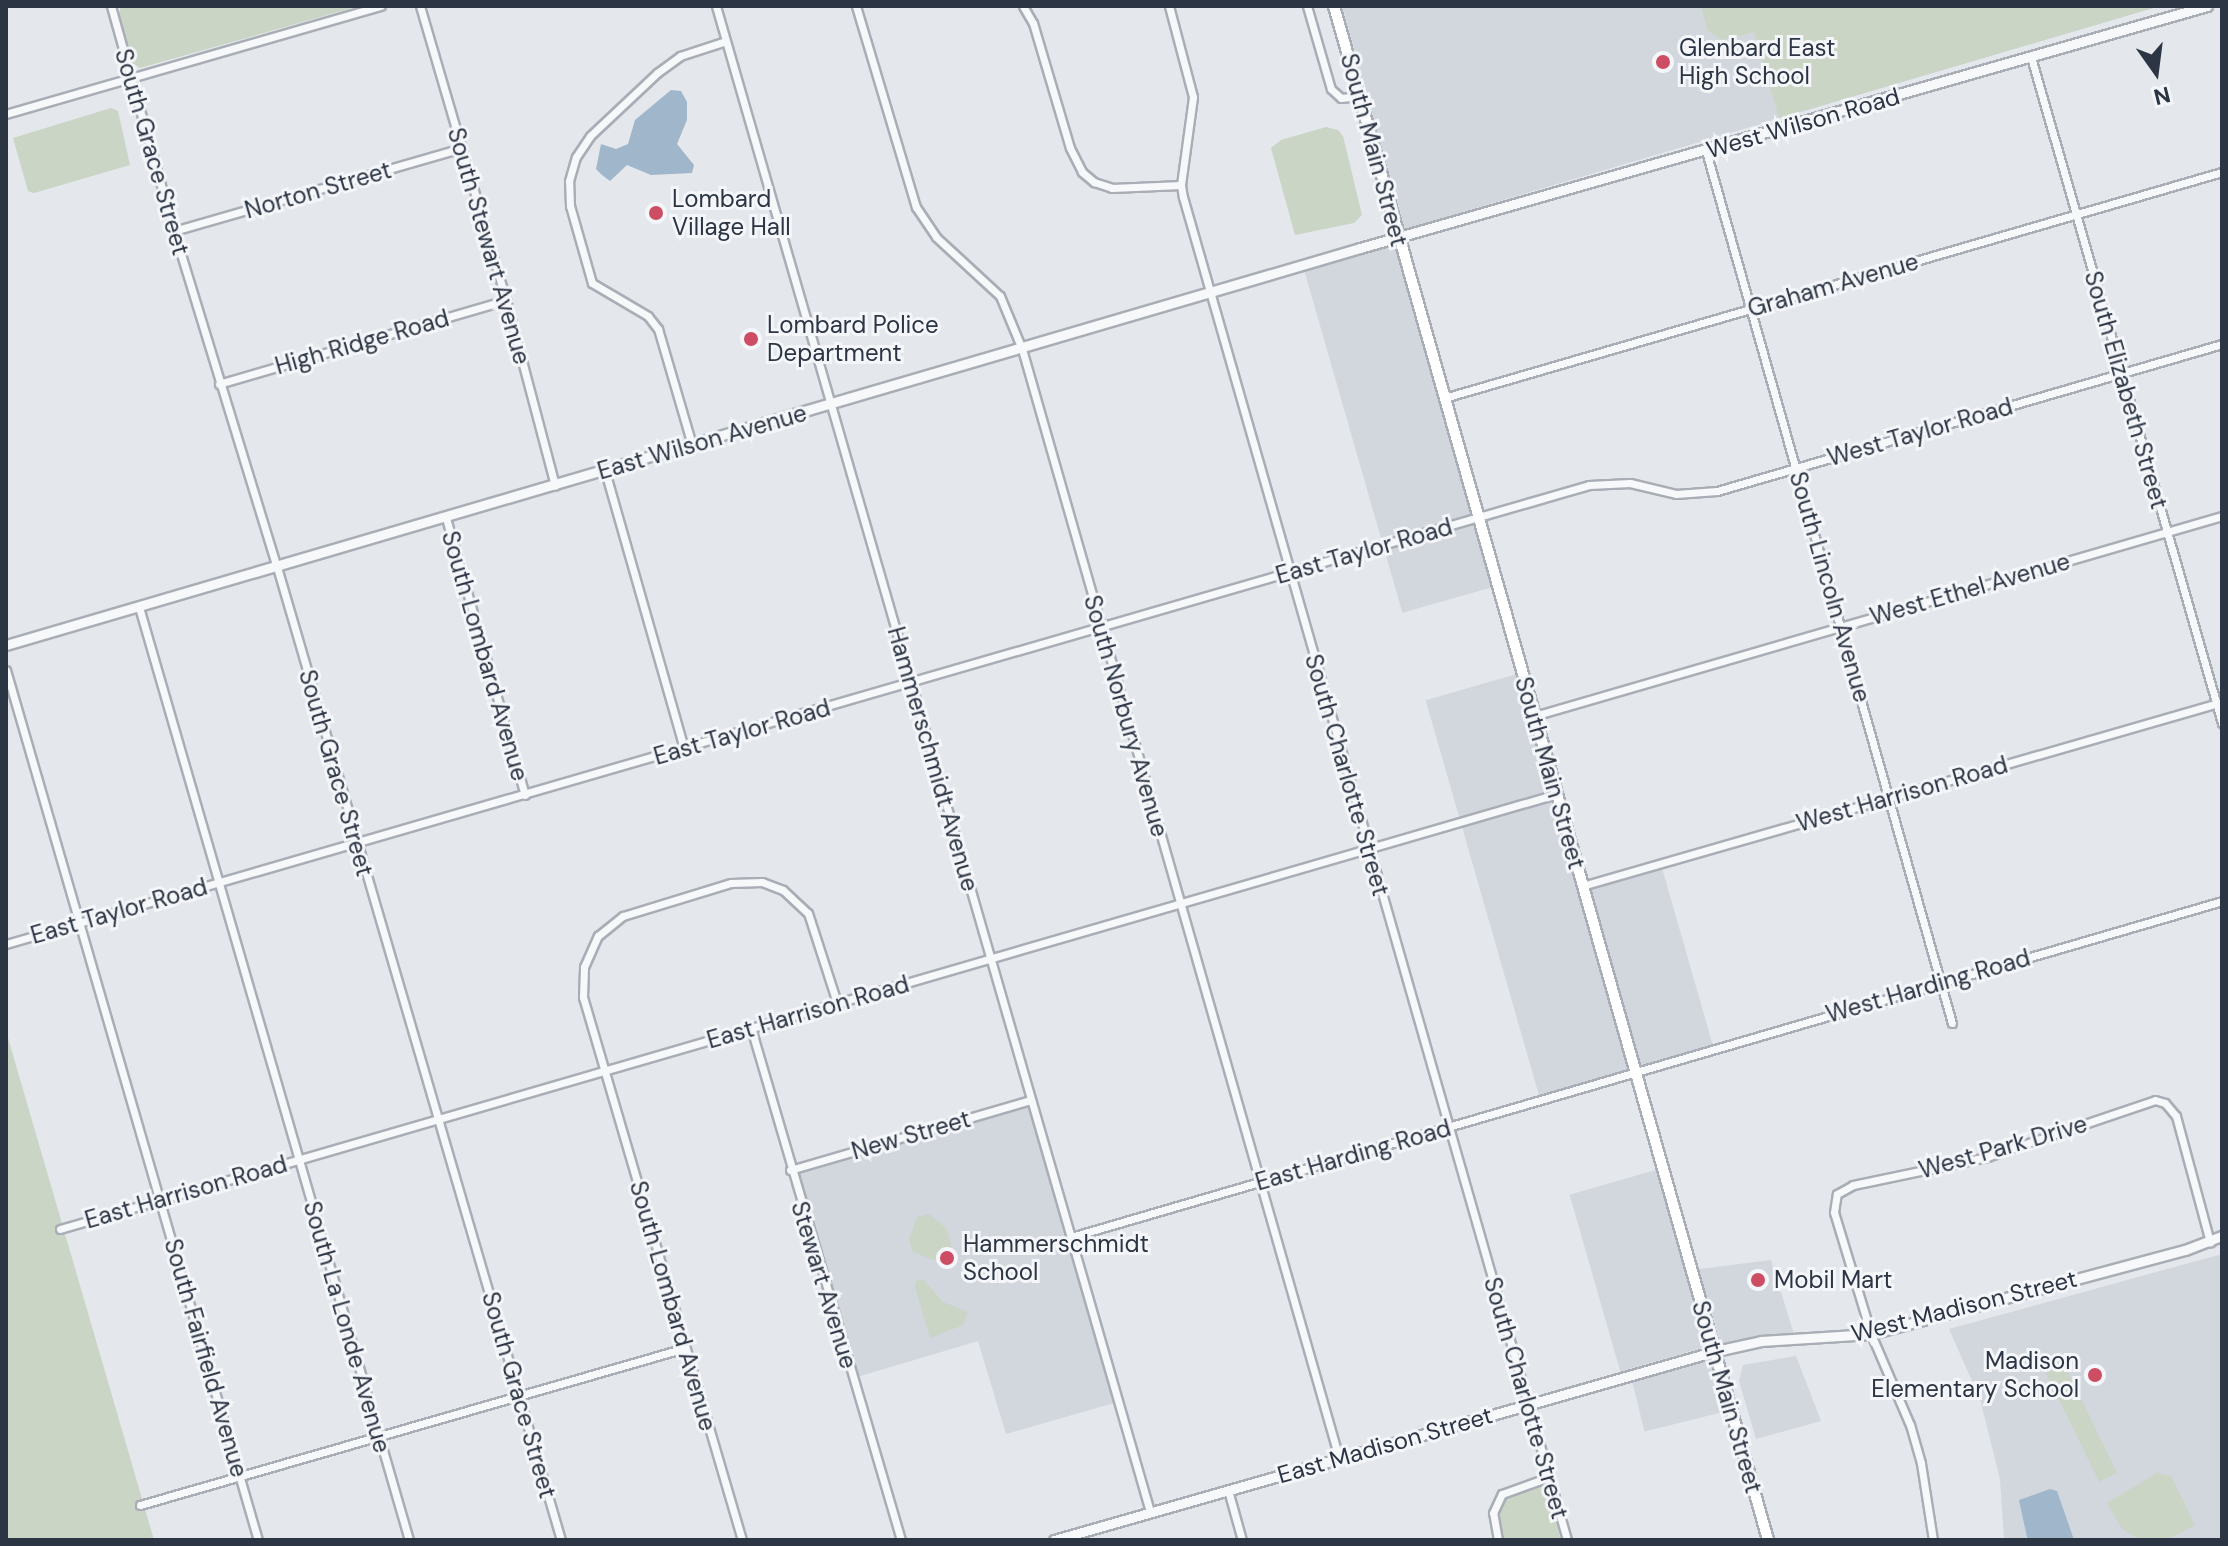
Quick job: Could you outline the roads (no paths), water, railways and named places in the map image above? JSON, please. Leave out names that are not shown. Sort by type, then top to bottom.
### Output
[{"type":"main road","name":"South Main Street","points":[[1334,6],[1768,1540]]},
{"type":"street","name":"South Grace Street","points":[[111,6],[174,231],[277,567],[561,1540]]},
{"type":"street","points":[[6,114],[381,6]]},
{"type":"street","name":"South Stewart Avenue","points":[[420,6],[506,300],[555,486]]},
{"type":"street","name":"Hammerschmidt Avenue","points":[[716,6],[1150,1512]]},
{"type":"street","name":"South Norbury Avenue","points":[[856,6],[916,207],[936,237],[1000,296],[1022,349],[1339,1458]]},
{"type":"street","points":[[1023,6],[1033,23],[1070,148],[1082,172],[1094,182],[1112,188],[1181,185]]},
{"type":"street","name":"South Charlotte Street","points":[[1169,6],[1194,104],[1181,185],[1567,1540]]},
{"type":"street","points":[[1307,6],[1331,89],[1341,98],[1359,96]]},
{"type":"street","name":"West Wilson Road","points":[[1398,238],[2207,6]]},
{"type":"street","points":[[692,445],[658,329],[648,316],[592,283],[570,206],[569,181],[576,157],[590,136],[657,73],[680,56],[726,41]]},
{"type":"street","name":"South Elizabeth Street","points":[[2031,57],[2166,532],[2219,703],[2222,723]]},
{"type":"street","name":"Norton Street","points":[[174,231],[462,148]]},
{"type":"street","name":"South Lincoln Avenue","points":[[1706,151],[1952,1023]]},
{"type":"street","name":"Graham Avenue","points":[[1444,398],[2222,172]]},
{"type":"street","name":"East Wilson Avenue","points":[[6,645],[1398,238]]},
{"type":"street","name":"High Ridge Road","points":[[219,384],[506,300]]},
{"type":"street","name":"West Taylor Road","points":[[1478,518],[1597,483],[1630,483],[1663,493],[1702,494],[2222,344]]},
{"type":"street","points":[[605,471],[684,748]]},
{"type":"street","name":"West Ethel Avenue","points":[[1534,716],[2222,516]]},
{"type":"street","name":"South Lombard Avenue","points":[[446,518],[525,795]]},
{"type":"street","name":"East Taylor Road","points":[[6,944],[1478,518]]},
{"type":"street","name":"South La Londe Avenue","points":[[139,607],[409,1540]]},
{"type":"street","name":"South Fairfield Avenue","points":[[6,670],[258,1540]]},
{"type":"street","name":"West Harrison Road","points":[[1582,886],[2219,703]]},
{"type":"street","name":"East Harrison Road","points":[[60,1229],[1556,794]]},
{"type":"street","name":"South Lombard Avenue","points":[[742,1540],[583,997],[584,967],[592,944],[604,929],[634,911],[731,883],[762,882],[783,890],[802,905],[813,922],[837,1003]]},
{"type":"street","name":"West Harding Road","points":[[1635,1072],[2222,901]]},
{"type":"street","name":"Stewart Avenue","points":[[751,1028],[790,1170],[901,1540]]},
{"type":"street","name":"East Harding Road","points":[[1071,1237],[1635,1072]]},
{"type":"street","name":"New Street","points":[[790,1170],[1031,1100]]},
{"type":"street","name":"West Park Drive","points":[[1871,1334],[1834,1212],[1837,1194],[1853,1185],[1944,1168],[2029,1144],[2150,1100],[2168,1106],[2176,1116],[2210,1242]]},
{"type":"street","name":"West Madison Street","points":[[1716,1351],[1761,1341],[1871,1334],[2210,1242],[2222,1236]]},
{"type":"street","points":[[1871,1334],[1915,1443],[1926,1484],[1933,1540]]},
{"type":"street","points":[[140,1505],[685,1348]]},
{"type":"street","name":"East Madison Street","points":[[1054,1540],[1070,1538],[1150,1512],[1716,1351]]},
{"type":"street","points":[[1497,1540],[1493,1513],[1502,1494],[1549,1477]]},
{"type":"street","points":[[1228,1490],[1242,1540]]},
{"type":"water","points":[[671,90],[681,91],[687,102],[687,120],[677,144],[694,165],[692,173],[651,175],[627,165],[610,181],[596,169],[601,144],[616,149],[628,144],[635,120]]},
{"type":"water","points":[[2050,1489],[2057,1491],[2074,1540],[2029,1540],[2027,1537],[2019,1500]]},
{"type":"place","name":"Glenbard East High School","points":[[1663,62]]},
{"type":"place","name":"Lombard Village Hall","points":[[656,213]]},
{"type":"place","name":"Lombard Police Department","points":[[751,339]]},
{"type":"place","name":"Hammerschmidt School","points":[[947,1258]]},
{"type":"place","name":"Mobil Mart","points":[[1758,1280]]},
{"type":"place","name":"Madison Elementary School","points":[[2095,1375]]}]
